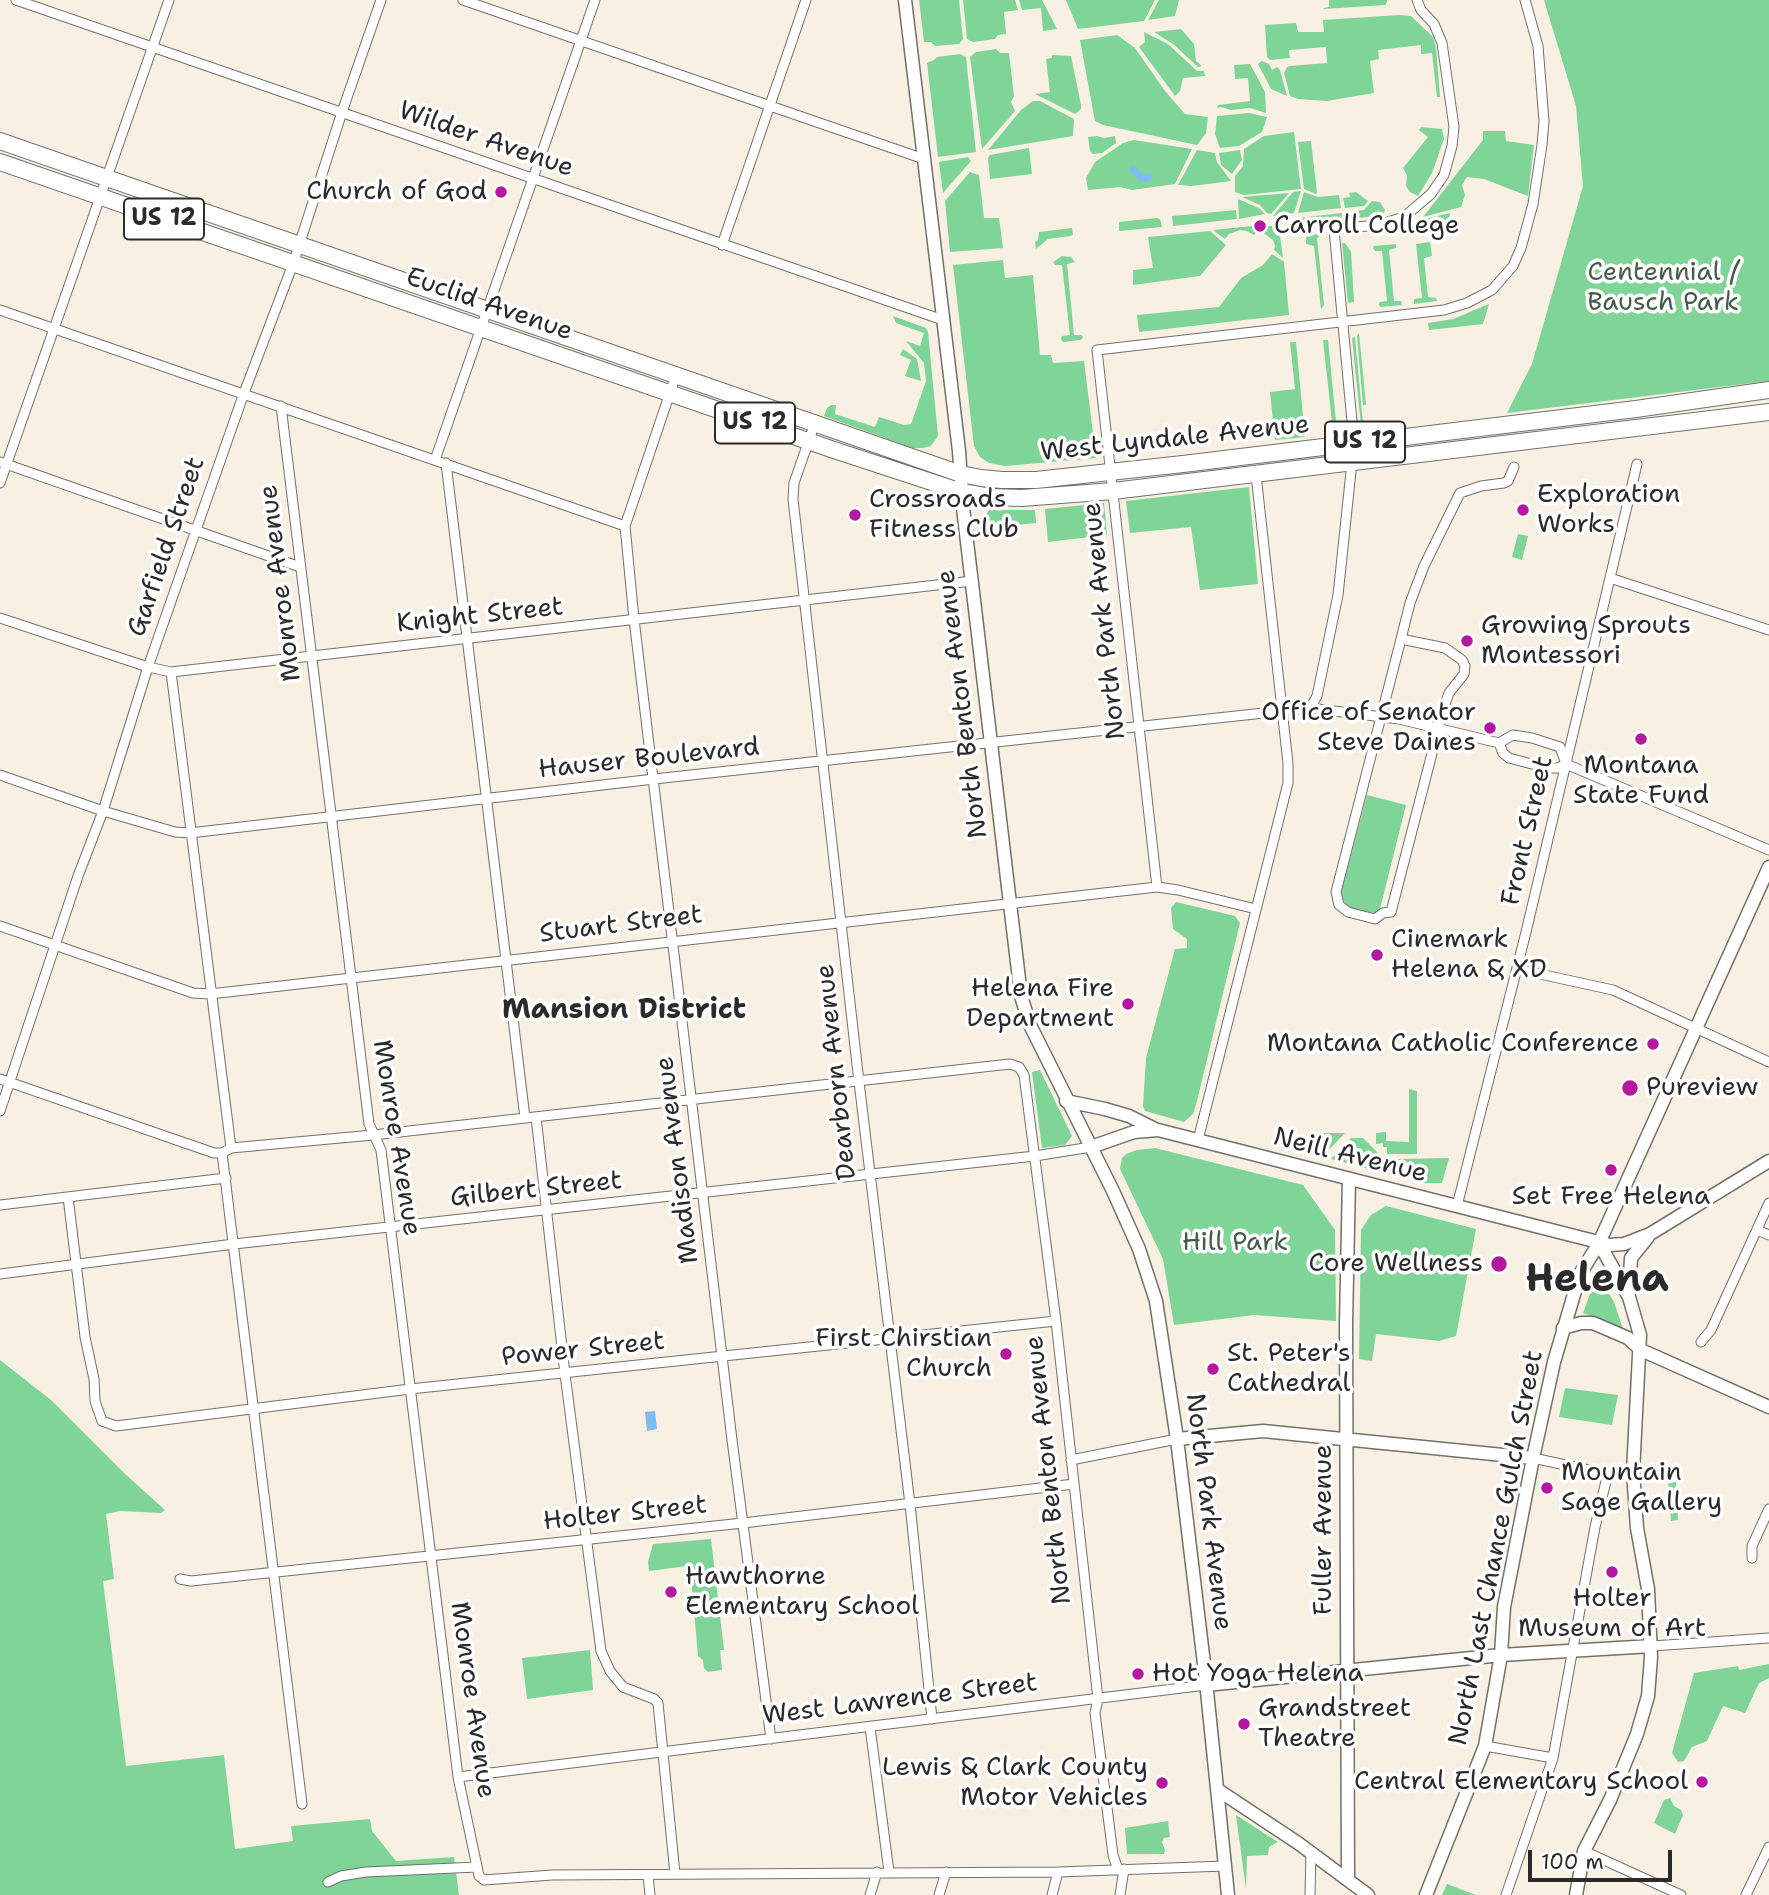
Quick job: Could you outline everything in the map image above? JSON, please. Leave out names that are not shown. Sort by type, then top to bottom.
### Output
[{"type":"highway","name":"Euclid Avenue","points":[[0,141],[961,474]]},
{"type":"highway","name":"Euclid Avenue","points":[[0,162],[962,492]]},
{"type":"highway","name":"West Lyndale Avenue","points":[[961,474],[1015,481],[1110,472],[1769,390]]},
{"type":"highway","name":"West Lyndale Avenue","points":[[962,492],[1022,498],[1113,491],[1769,412]]},
{"type":"street","name":"Wilder Avenue","points":[[16,0],[943,320]]},
{"type":"street","points":[[0,483],[3,463],[102,197],[169,0]]},
{"type":"street","name":"Garfield Street","points":[[0,1111],[103,810],[148,667],[244,393],[300,245],[341,112],[381,0]]},
{"type":"street","points":[[463,0],[925,159]]},
{"type":"street","points":[[435,460],[595,0]]},
{"type":"street","points":[[722,245],[806,0]]},
{"type":"street","name":"North Benton Avenue","points":[[905,0],[1018,979],[1025,1012],[1066,1101]]},
{"type":"street","points":[[1310,708],[1317,696],[1338,595],[1354,443],[1334,229],[1378,225],[1404,216],[1431,194],[1444,175],[1452,146],[1454,127],[1442,43],[1434,24],[1421,10],[1417,0]]},
{"type":"street","points":[[1342,321],[1454,308],[1492,290],[1513,266],[1533,204],[1544,121],[1538,46],[1525,0]]},
{"type":"street","points":[[0,310],[625,526]]},
{"type":"street","name":"North Park Avenue","points":[[1157,887],[1097,350],[1342,321]]},
{"type":"street","name":"Madison Avenue","points":[[676,375],[625,526],[703,1193],[771,1739]]},
{"type":"street","name":"Monroe Avenue","points":[[281,406],[369,1124],[381,1150],[458,1777],[478,1872]]},
{"type":"street","name":"Dearborn Avenue","points":[[815,423],[794,483],[793,499],[910,1504],[932,1719]]},
{"type":"street","points":[[3,463],[300,567]]},
{"type":"street","points":[[446,463],[525,1118]]},
{"type":"street","name":"Front Street","points":[[1457,1206],[1517,970],[1637,464]]},
{"type":"street","points":[[1401,639],[1445,649],[1462,660],[1465,666],[1464,674],[1449,694],[1391,912],[1383,913],[1375,919],[1348,912],[1339,905],[1336,892],[1410,603],[1424,566],[1460,493],[1481,486],[1504,483],[1508,481],[1514,467]]},
{"type":"street","points":[[1198,1140],[1288,783],[1256,475]]},
{"type":"street","points":[[1610,578],[1769,629]]},
{"type":"street","name":"Knight Street","points":[[0,618],[148,667],[171,672],[972,581]]},
{"type":"street","points":[[171,672],[210,994],[227,1151],[226,1178],[302,1804]]},
{"type":"street","name":"Hauser Boulevard","points":[[0,775],[175,832],[190,833],[991,741],[1310,708],[1382,716],[1499,743]]},
{"type":"street","points":[[1566,764],[1562,749],[1549,742],[1513,735],[1499,743],[1509,758],[1547,768],[1558,768],[1566,764],[1769,850]]},
{"type":"street","name":"North Last Chance Gulch Street","points":[[1426,1895],[1485,1746],[1501,1655],[1504,1607],[1533,1458],[1563,1328],[1583,1268],[1599,1243],[1769,867]]},
{"type":"street","name":"Stuart Street","points":[[0,926],[193,993],[210,994],[1157,887],[1256,909]]},
{"type":"street","points":[[1517,970],[1613,990],[1769,1062]]},
{"type":"street","name":"North Benton Avenue","points":[[859,1082],[1010,1064],[1019,1067],[1024,1075],[1072,1460],[1098,1699],[1095,1713],[1113,1855],[1121,1870],[1120,1895]]},
{"type":"street","points":[[0,1079],[214,1153],[859,1082]]},
{"type":"street","points":[[1066,1101],[1117,1112],[1158,1130]]},
{"type":"street","name":"North Park Avenue","points":[[1066,1101],[1139,1249],[1156,1301],[1177,1440],[1227,1895]]},
{"type":"street","points":[[536,1117],[565,1374],[601,1651],[605,1662],[623,1687],[658,1703],[675,1874]]},
{"type":"street","name":"Neill Avenue","points":[[1091,1147],[1134,1132],[1158,1130],[1599,1243],[1624,1244],[1650,1234]]},
{"type":"street","points":[[1035,1156],[1091,1147]]},
{"type":"street","name":"Gilbert Street","points":[[0,1273],[234,1244],[1035,1156]]},
{"type":"street","points":[[1629,1297],[1630,1258],[1650,1234],[1769,1161]]},
{"type":"street","points":[[0,1205],[226,1178]]},
{"type":"street","name":"Fuller Avenue","points":[[1348,1880],[1346,1283],[1349,1179]]},
{"type":"street","points":[[68,1197],[75,1264]]},
{"type":"street","points":[[1700,1342],[1710,1329],[1769,1203]]},
{"type":"street","points":[[1757,1230],[1769,1235]]},
{"type":"street","points":[[1576,1895],[1584,1851],[1610,1800],[1637,1734],[1648,1696],[1651,1646],[1648,1589],[1637,1528],[1633,1472],[1640,1335],[1629,1297],[1599,1243]]},
{"type":"street","name":"Power Street","points":[[75,1264],[98,1413],[102,1421],[116,1426],[410,1389],[1056,1321]]},
{"type":"street","points":[[1563,1328],[1593,1323],[1628,1338],[1641,1350],[1769,1407]]},
{"type":"street","points":[[1072,1460],[1177,1440],[1263,1431],[1533,1458],[1598,1472],[1607,1477],[1553,1758],[1506,1895]]},
{"type":"street","name":"Holter Street","points":[[180,1579],[191,1581],[743,1523],[1074,1484]]},
{"type":"street","points":[[1752,1558],[1752,1546],[1769,1510]]},
{"type":"street","points":[[1651,1646],[1769,1638]]},
{"type":"street","name":"West Lawrence Street","points":[[458,1777],[1206,1685],[1501,1655],[1651,1646]]},
{"type":"street","points":[[870,1727],[889,1872]]},
{"type":"street","points":[[1485,1746],[1553,1758]]},
{"type":"street","points":[[1217,1790],[1311,1852],[1368,1895]]},
{"type":"street","points":[[1746,1895],[1769,1847]]},
{"type":"street","points":[[1584,1851],[1681,1895]]},
{"type":"street","points":[[1310,1895],[1311,1852]]},
{"type":"street","points":[[328,1882],[341,1876],[366,1872],[478,1872],[484,1880],[552,1875],[1058,1872],[1225,1866]]},
{"type":"street","points":[[870,1895],[877,1872]]},
{"type":"street","points":[[939,1895],[946,1872]]},
{"type":"street","points":[[1052,1895],[1058,1872]]},
{"type":"street","points":[[648,1875],[650,1895]]},
{"type":"green space","points":[[919,0],[959,0],[963,39],[959,44],[935,46],[931,42],[924,42]]},
{"type":"green space","points":[[963,0],[1015,0],[1018,10],[1004,12],[1006,34],[998,35],[995,39],[973,42],[967,39]]},
{"type":"green space","points":[[1019,0],[1042,0],[1057,29],[1043,31],[1041,8],[1022,10]]},
{"type":"green space","points":[[1066,0],[1155,0],[1144,21],[1078,29]]},
{"type":"green space","points":[[1159,0],[1179,0],[1175,16],[1148,20]]},
{"type":"green space","points":[[1329,0],[1387,2],[1385,5],[1324,9],[1329,7]]},
{"type":"green space","name":"Centennial / Bausch Park","points":[[1544,0],[1769,0],[1769,381],[1507,413],[1532,364],[1583,186],[1576,106]]},
{"type":"green space","points":[[1411,16],[1433,37],[1440,97],[1437,97],[1432,53],[1421,54],[1421,45],[1378,50],[1379,59],[1370,61],[1374,93],[1327,101],[1290,96],[1284,73],[1290,66],[1327,63],[1326,47],[1289,50],[1290,58],[1270,60],[1267,57],[1265,25],[1296,23],[1298,32],[1324,32],[1323,20]]},
{"type":"green space","points":[[1181,29],[1194,44],[1196,61],[1202,66],[1198,67],[1173,44],[1154,32]]},
{"type":"green space","points":[[1144,32],[1168,44],[1197,71],[1204,71],[1205,76],[1183,78],[1180,91],[1175,96],[1139,47],[1145,42]]},
{"type":"green space","points":[[1117,35],[1135,48],[1185,114],[1208,117],[1206,133],[1197,145],[1095,121],[1080,40]]},
{"type":"green space","points":[[996,49],[1000,53],[1009,53],[1014,96],[1011,102],[1015,111],[982,149],[970,57],[976,52]]},
{"type":"green space","points":[[960,54],[966,57],[976,152],[938,157],[927,63],[937,57]]},
{"type":"green space","points":[[1052,55],[1071,56],[1081,105],[1081,109],[1075,114],[1035,94],[1050,92],[1046,59],[1052,58]]},
{"type":"green space","points":[[1262,61],[1269,64],[1272,70],[1277,67],[1280,70],[1287,96],[1271,89],[1258,64]]},
{"type":"green space","points":[[1250,64],[1265,92],[1266,113],[1250,108],[1217,108],[1218,105],[1250,101],[1248,78],[1235,79],[1234,65]]},
{"type":"green space","points":[[1033,101],[1040,101],[1074,119],[1073,136],[988,150],[1021,110]]},
{"type":"green space","points":[[1249,113],[1267,117],[1262,132],[1239,146],[1220,148],[1215,134],[1217,116]]},
{"type":"green space","points":[[1421,127],[1442,129],[1444,139],[1432,173],[1418,196],[1406,186],[1407,175],[1403,168],[1428,137],[1419,130]]},
{"type":"green space","points":[[1483,131],[1505,131],[1506,141],[1534,145],[1528,196],[1484,179],[1467,177],[1462,185],[1465,195],[1461,207],[1423,217],[1483,140]]},
{"type":"green space","points":[[1294,132],[1301,189],[1244,195],[1235,192],[1235,176],[1243,166],[1244,149],[1264,136]]},
{"type":"green space","points":[[1115,136],[1116,143],[1102,153],[1093,154],[1088,137]]},
{"type":"green space","points":[[1134,140],[1192,149],[1175,184],[1132,190],[1120,187],[1088,190],[1086,178],[1095,162],[1123,143]]},
{"type":"green space","points":[[1311,141],[1316,194],[1304,189],[1298,142]]},
{"type":"green space","points":[[1029,148],[1032,174],[990,179],[990,155]]},
{"type":"green space","points":[[1197,150],[1215,153],[1217,162],[1231,181],[1178,185]]},
{"type":"green space","points":[[1240,150],[1242,160],[1232,174],[1221,165],[1219,153]]},
{"type":"green space","points":[[968,157],[971,161],[943,193],[939,162]]},
{"type":"green space","points":[[970,172],[979,175],[984,218],[999,218],[1003,248],[950,252],[945,201]]},
{"type":"green space","points":[[1301,191],[1294,213],[1273,216],[1293,192]]},
{"type":"green space","points":[[1304,192],[1318,197],[1339,195],[1341,208],[1298,213]]},
{"type":"green space","points":[[1356,192],[1368,201],[1364,206],[1345,208],[1343,198]]},
{"type":"green space","points":[[1289,193],[1271,214],[1260,205],[1242,197]]},
{"type":"green space","points":[[1238,199],[1259,208],[1265,214],[1239,219]]},
{"type":"green space","points":[[1372,201],[1380,202],[1385,210],[1383,215],[1350,219],[1347,217],[1347,212],[1364,210]]},
{"type":"green space","points":[[1236,210],[1237,219],[1173,226],[1172,216]]},
{"type":"green space","points":[[1342,213],[1341,220],[1296,221],[1297,218]]},
{"type":"green space","points":[[1450,213],[1449,222],[1414,223],[1416,221]]},
{"type":"green space","points":[[1160,219],[1162,227],[1119,231],[1119,222]]},
{"type":"green space","points":[[1262,225],[1254,235],[1240,230],[1229,234],[1225,239],[1213,230]]},
{"type":"green space","points":[[1265,226],[1273,226],[1280,236],[1283,258],[1274,250],[1273,240],[1261,231]]},
{"type":"green space","points":[[1072,228],[1073,235],[1048,239],[1036,249],[1035,242],[1039,232]]},
{"type":"green space","points":[[1210,231],[1226,245],[1200,276],[1133,285],[1133,270],[1153,268],[1148,237]]},
{"type":"green space","points":[[1317,234],[1320,236],[1317,238],[1324,305],[1321,309],[1314,246],[1306,244],[1306,237]]},
{"type":"green space","points":[[1430,242],[1432,256],[1424,258],[1428,297],[1436,298],[1437,301],[1414,304],[1414,299],[1422,298],[1416,244]]},
{"type":"green space","points":[[1342,243],[1345,243],[1351,252],[1354,302],[1348,303]]},
{"type":"green space","points":[[1396,244],[1396,248],[1389,250],[1394,301],[1401,301],[1402,305],[1380,307],[1380,302],[1387,301],[1382,251],[1375,251],[1373,248]]},
{"type":"green space","points":[[1272,254],[1284,262],[1289,315],[1139,332],[1137,315],[1219,307],[1241,278],[1263,265]]},
{"type":"green space","points":[[1062,256],[1071,257],[1075,262],[1067,264],[1074,335],[1082,335],[1083,338],[1063,342],[1062,336],[1070,335],[1062,265],[1055,265],[1053,262]]},
{"type":"green space","points":[[1003,260],[1005,278],[1033,275],[1040,355],[1051,355],[1053,363],[1084,361],[1096,458],[1005,466],[989,463],[980,457],[974,446],[953,265]]},
{"type":"green space","points":[[1489,304],[1483,324],[1429,330],[1428,323],[1453,319]]},
{"type":"green space","points":[[893,316],[926,328],[928,332],[938,436],[931,446],[913,448],[824,416],[827,408],[836,405],[835,414],[875,427],[879,417],[904,425],[911,424],[926,381],[924,363],[906,341],[920,346],[924,333],[896,323]]},
{"type":"green space","points":[[1359,333],[1366,405],[1363,405],[1357,336]]},
{"type":"green space","points":[[1355,337],[1363,424],[1361,425],[1352,338]]},
{"type":"green space","points":[[1323,340],[1328,340],[1336,422],[1332,422]]},
{"type":"green space","points":[[1290,342],[1296,342],[1305,437],[1275,440],[1270,392],[1295,389]]},
{"type":"green space","points":[[903,349],[917,359],[921,381],[905,376],[911,360],[900,355]]},
{"type":"green space","points":[[1249,487],[1258,584],[1200,590],[1191,527],[1130,533],[1126,501]]},
{"type":"green space","points":[[1104,503],[1107,535],[1048,542],[1045,509]]},
{"type":"green space","points":[[989,510],[1035,510],[1036,523],[996,527],[991,535],[984,534],[983,519]]},
{"type":"green space","points":[[1518,534],[1528,536],[1522,560],[1512,557]]},
{"type":"green space","points":[[1367,795],[1406,805],[1380,909],[1375,913],[1351,909],[1344,902],[1341,893]]},
{"type":"green space","points":[[1176,902],[1235,916],[1240,923],[1196,1105],[1193,1114],[1184,1122],[1145,1111],[1143,1106],[1146,1058],[1175,949],[1187,948],[1187,939],[1173,929],[1171,908]]},
{"type":"green space","points":[[1040,1070],[1072,1136],[1065,1145],[1042,1148],[1032,1072]]},
{"type":"green space","points":[[1409,1089],[1417,1091],[1417,1154],[1387,1154],[1387,1147],[1383,1147],[1383,1143],[1376,1144],[1376,1133],[1386,1132],[1386,1141],[1409,1142]]},
{"type":"green space","points":[[1310,1133],[1345,1133],[1322,1157],[1310,1149]]},
{"type":"green space","points":[[1351,1138],[1363,1138],[1403,1178],[1331,1159]]},
{"type":"green space","name":"Hill Park","points":[[1155,1148],[1303,1185],[1335,1230],[1336,1321],[1254,1315],[1174,1325],[1163,1259],[1120,1169],[1122,1158],[1126,1154]]},
{"type":"green space","points":[[1449,1158],[1442,1183],[1418,1183],[1414,1175],[1408,1175],[1408,1168],[1405,1168],[1404,1164],[1397,1164],[1397,1159]]},
{"type":"green space","points":[[1386,1206],[1476,1229],[1456,1336],[1439,1341],[1376,1334],[1372,1361],[1359,1359],[1361,1230],[1371,1215]]},
{"type":"green space","points":[[1597,1275],[1614,1302],[1623,1329],[1583,1313]]},
{"type":"green space","points":[[0,1360],[51,1400],[165,1510],[161,1513],[120,1511],[106,1514],[114,1579],[103,1581],[126,1766],[224,1755],[235,1849],[293,1841],[291,1826],[370,1819],[372,1831],[396,1861],[454,1857],[459,1895],[0,1895]]},
{"type":"green space","points":[[1565,1388],[1618,1395],[1612,1425],[1559,1417]]},
{"type":"green space","points":[[1676,1482],[1678,1520],[1671,1521],[1668,1483]]},
{"type":"green space","points":[[711,1539],[724,1650],[720,1650],[722,1670],[708,1672],[704,1668],[703,1660],[698,1656],[691,1577],[688,1576],[687,1566],[649,1571],[648,1562],[653,1544]]},
{"type":"green space","points":[[590,1650],[593,1690],[527,1699],[522,1658]]},
{"type":"green space","points":[[1769,1664],[1769,1678],[1759,1683],[1745,1713],[1723,1706],[1707,1741],[1692,1747],[1684,1761],[1678,1762],[1672,1753],[1694,1673],[1738,1666],[1739,1670]]},
{"type":"green space","points":[[1670,1798],[1683,1815],[1675,1834],[1654,1823],[1664,1800]]},
{"type":"green space","points":[[1236,1815],[1278,1842],[1269,1847],[1268,1855],[1247,1856],[1246,1889]]},
{"type":"green space","points":[[1168,1821],[1170,1837],[1164,1838],[1162,1842],[1164,1854],[1127,1854],[1125,1828]]},
{"type":"green space","points":[[1447,1884],[1476,1895],[1442,1895]]},
{"type":"water","points":[[1131,166],[1136,167],[1143,175],[1150,173],[1153,177],[1149,181],[1141,182],[1130,171]]},
{"type":"water","points":[[655,1411],[657,1429],[647,1431],[645,1412]]},
{"type":"place","name":"Church of God","points":[[501,192]]},
{"type":"place","name":"Carroll College","points":[[1260,226]]},
{"type":"place","name":"Exploration Works","points":[[1523,510]]},
{"type":"place","name":"Crossroads Fitness Club","points":[[855,515]]},
{"type":"place","name":"Growing Sprouts Montessori","points":[[1467,641]]},
{"type":"place","name":"Office of Senator Steve Daines","points":[[1490,728]]},
{"type":"place","name":"Montana State Fund","points":[[1641,739]]},
{"type":"place","name":"Cinemark Helena & XD","points":[[1377,955]]},
{"type":"place","name":"Helena Fire Department","points":[[1128,1004]]},
{"type":"place","name":"Montana Catholic Conference","points":[[1653,1044]]},
{"type":"place","name":"Pureview","points":[[1630,1088]]},
{"type":"place","name":"Set Free Helena","points":[[1611,1170]]},
{"type":"place","name":"Core Wellness","points":[[1499,1264]]},
{"type":"place","name":"First Chirstian Church","points":[[1006,1354]]},
{"type":"place","name":"St. Peter's Cathedral","points":[[1213,1369]]},
{"type":"place","name":"Mountain Sage Gallery","points":[[1547,1488]]},
{"type":"place","name":"Holter Museum of Art","points":[[1612,1572]]},
{"type":"place","name":"Hawthorne Elementary School","points":[[671,1592]]},
{"type":"place","name":"Hot Yoga Helena","points":[[1138,1674]]},
{"type":"place","name":"Grandstreet Theatre","points":[[1244,1724]]},
{"type":"place","name":"Central Elementary School","points":[[1702,1782]]},
{"type":"place","name":"Lewis & Clark County Motor Vehicles","points":[[1162,1783]]},
{"type":"district","name":"Mansion District","points":[[624,1011]]},
{"type":"district","name":"Helena","points":[[1597,1281]]}]
